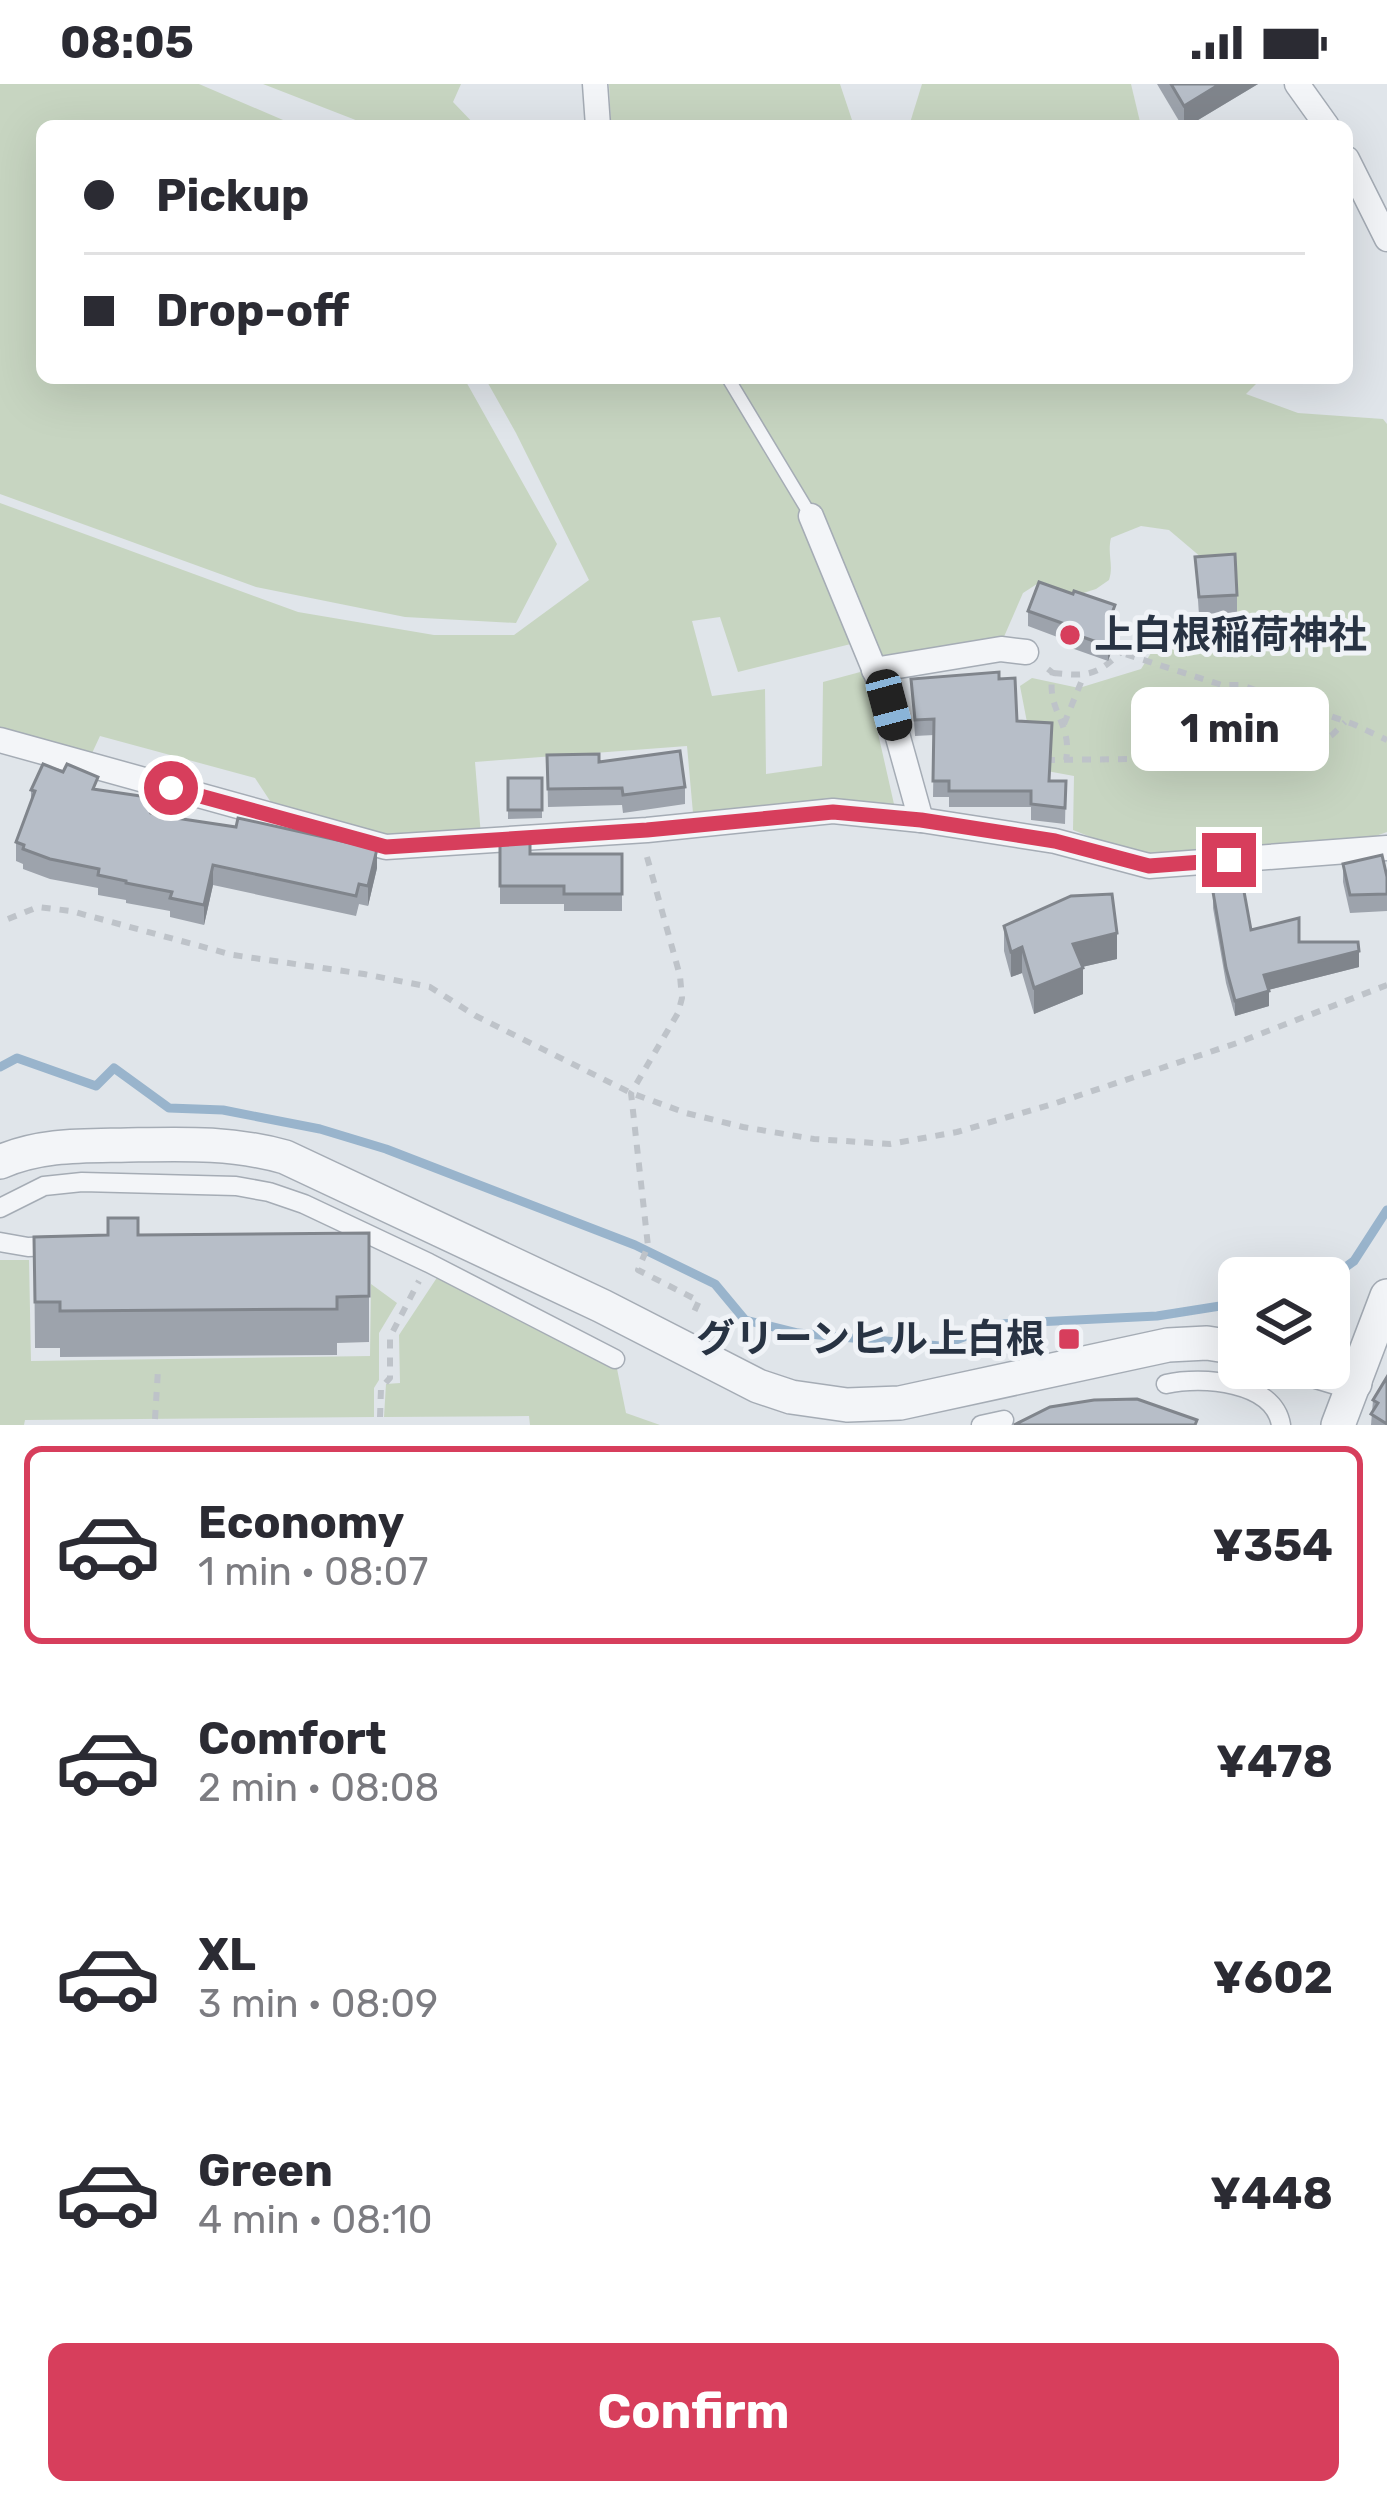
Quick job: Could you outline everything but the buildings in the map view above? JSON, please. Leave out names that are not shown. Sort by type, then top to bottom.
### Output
[{"type":"street","points":[[595,84],[598,120]]},
{"type":"street","points":[[1297,84],[1323,120]]},
{"type":"street","points":[[1353,171],[1387,239]]},
{"type":"street","points":[[811,516],[889,705],[921,820]]},
{"type":"street","points":[[874,670],[1001,650],[1026,652]]},
{"type":"street","points":[[0,740],[386,847],[833,812],[1055,841],[1149,866],[1387,848]]},
{"type":"street","points":[[0,1162],[58,1146],[208,1144],[285,1157],[602,1306],[758,1386],[847,1405],[900,1403],[1168,1345],[1218,1345]]},
{"type":"street","points":[[0,1208],[44,1186],[82,1181],[236,1186],[269,1192],[304,1204],[352,1236],[429,1263],[615,1359]]},
{"type":"street","points":[[0,1241],[28,1247],[68,1246]]},
{"type":"street","points":[[1338,1425],[1385,1307]]},
{"type":"street","points":[[1350,1382],[1354,1383]]},
{"type":"street","points":[[1166,1384],[1228,1384],[1264,1396],[1280,1413],[1281,1425]]},
{"type":"street","points":[[981,1425],[1004,1420]]},
{"type":"lane","points":[[732,384],[811,516]]},
{"type":"path","points":[[1105,648],[1132,661],[1222,685],[1241,685],[1387,740]]},
{"type":"path","points":[[1026,652],[1053,673],[1084,675],[1101,671],[1121,652]]},
{"type":"path","points":[[1053,673],[1054,706],[1068,736],[1066,760]]},
{"type":"path","points":[[1064,724],[1084,675]]},
{"type":"path","points":[[1037,760],[1293,749],[1316,745],[1345,722]]},
{"type":"path","points":[[647,830],[646,850],[682,998],[631,1093],[648,1246],[638,1270],[699,1301],[693,1314],[674,1306]]},
{"type":"path","points":[[8,919],[38,907],[71,911],[233,955],[430,987],[476,1016],[631,1093],[686,1114],[814,1139],[890,1144],[957,1132],[1056,1103],[1238,1043],[1387,985]]},
{"type":"path","points":[[380,1417],[381,1388],[390,1378],[389,1336],[429,1263]]},
{"type":"path","points":[[155,1419],[158,1370]]},
{"type":"green space","points":[[0,84],[199,84],[283,120],[36,120],[36,384],[467,384],[557,544],[516,623],[405,617],[256,587],[0,494]]},
{"type":"green space","points":[[263,84],[461,84],[453,102],[470,120],[356,120]]},
{"type":"green space","points":[[609,84],[840,84],[852,120],[611,120]]},
{"type":"green space","points":[[922,84],[1131,84],[1140,120],[911,120]]},
{"type":"green space","points":[[488,384],[1256,384],[1246,394],[1298,413],[1383,419],[1387,424],[1387,832],[1348,846],[1149,860],[1073,830],[1074,776],[1036,769],[1020,686],[1032,678],[1079,688],[1141,669],[1173,618],[1218,616],[1215,569],[1169,530],[1141,526],[1111,538],[1109,580],[1096,589],[1074,596],[1040,582],[1023,593],[1003,639],[884,661],[875,638],[738,672],[720,617],[692,621],[712,696],[765,689],[766,774],[822,766],[823,682],[864,671],[896,813],[834,806],[693,813],[687,746],[475,762],[481,836],[376,838],[276,810],[255,778],[100,736],[87,764],[0,734],[0,503],[298,612],[434,635],[514,635],[589,580]]},
{"type":"green space","points":[[0,1260],[29,1260],[31,1361],[370,1356],[371,1284],[397,1303],[379,1333],[374,1417],[25,1420],[24,1425],[0,1425]]},
{"type":"green space","points":[[442,1270],[615,1359],[626,1413],[660,1425],[530,1425],[529,1416],[384,1417],[386,1384],[400,1383],[399,1335]]},
{"type":"waterway","points":[[0,1067],[17,1058],[96,1086],[114,1068],[169,1108],[223,1110],[320,1129],[386,1149],[635,1245],[715,1284],[745,1320],[798,1333],[940,1346],[998,1324],[1157,1316],[1218,1306]]},
{"type":"waterway","points":[[1350,1264],[1387,1210]]},
{"type":"place","name":"上白根稲荷神社","points":[[1070,635]]},
{"type":"place","name":"グリーンヒル上白根","points":[[1069,1339]]},
{"type":"route","points":[[171,788],[386,847],[833,812],[1055,841],[1149,866],[1229,860]]}]
